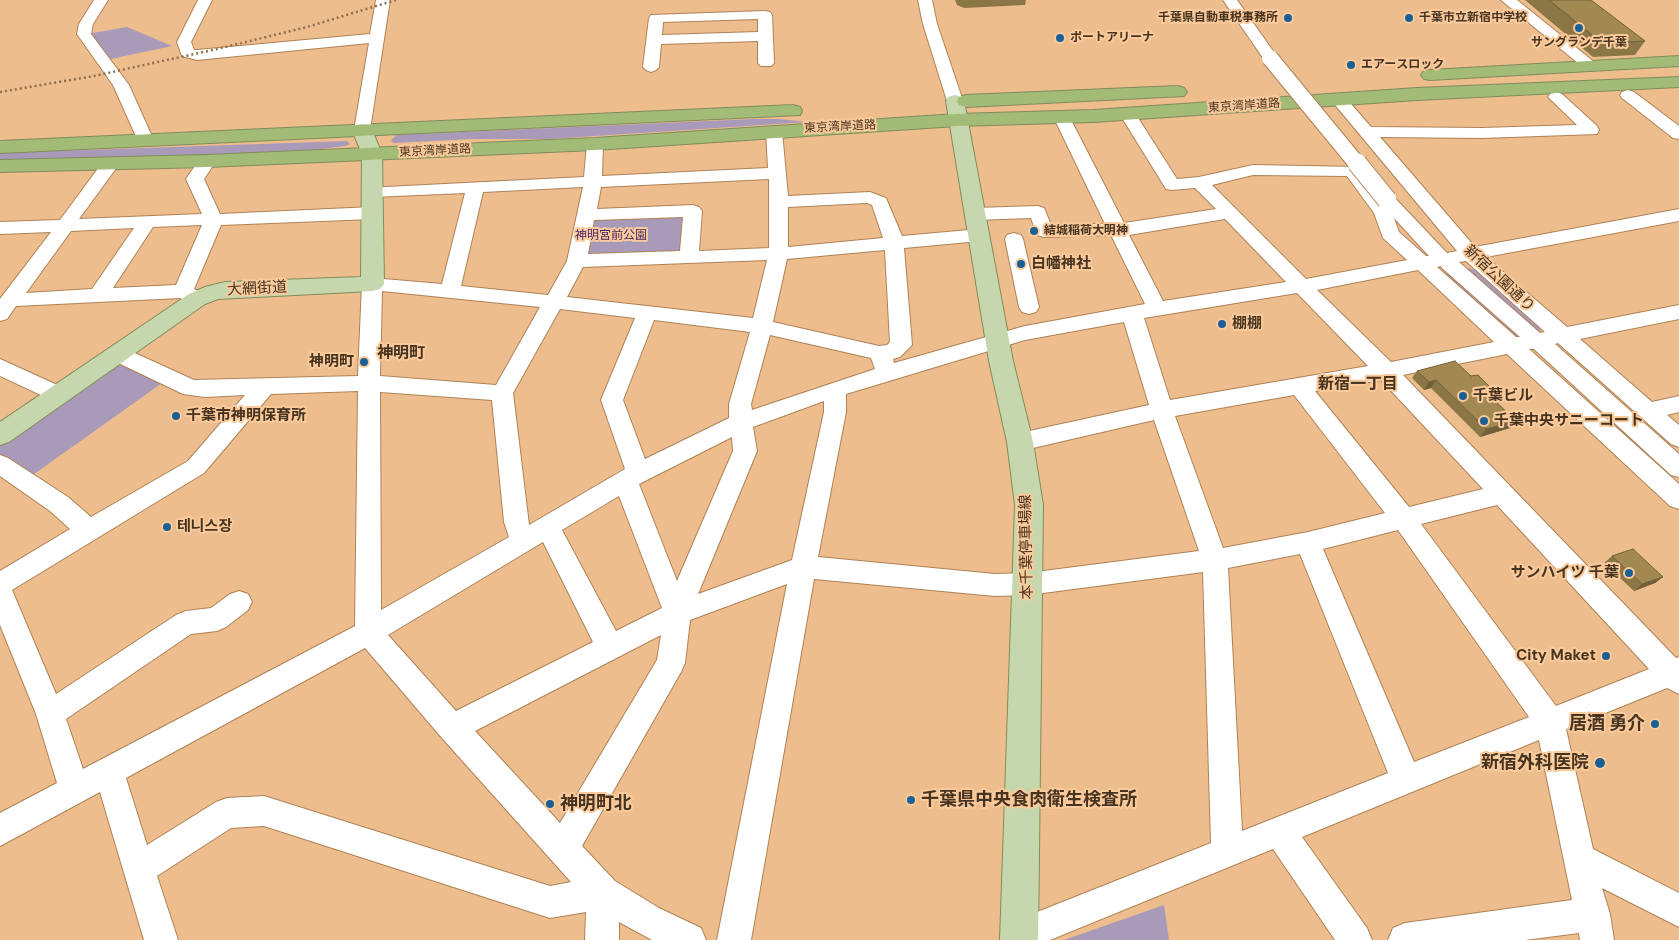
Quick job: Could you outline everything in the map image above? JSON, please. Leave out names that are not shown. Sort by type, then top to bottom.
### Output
[{"type":"highway","points":[[1357,81],[1589,65],[1679,61]]},
{"type":"highway","name":"東京湾岸道路","points":[[0,166],[207,161],[595,144],[774,131],[951,108],[1201,91],[1425,85],[1679,74]]},
{"type":"highway","name":"東京湾岸道路","points":[[951,108],[1061,116],[1679,82]]},
{"type":"highway","points":[[1274,85],[1310,83]]},
{"type":"highway","points":[[1385,97],[1420,99],[1679,93]]},
{"type":"highway","name":"東京湾岸道路","points":[[0,147],[812,110]]},
{"type":"main road","name":"本千葉停車場線","points":[[951,108],[998,232],[998,340],[1020,442],[1029,506],[1019,938]]},
{"type":"main road","points":[[362,130],[372,154],[372,284]]},
{"type":"main road","name":"大網街道","points":[[0,435],[118,354],[190,295],[225,290],[372,284]]},
{"type":"street","points":[[101,0],[86,24],[84,34],[121,84],[146,141]]},
{"type":"street","points":[[205,0],[184,42],[186,53],[196,55],[376,38]]},
{"type":"street","points":[[362,130],[382,0]]},
{"type":"street","points":[[925,0],[951,108]]},
{"type":"street","points":[[1230,0],[1270,58],[1435,260],[1511,345],[1679,499]]},
{"type":"street","points":[[1508,0],[1589,65]]},
{"type":"street","points":[[680,17],[680,31],[702,38],[753,27]]},
{"type":"street","points":[[651,67],[656,18],[700,17],[753,27]]},
{"type":"street","points":[[654,40],[702,38],[753,27]]},
{"type":"street","points":[[753,27],[766,62]]},
{"type":"street","points":[[1628,95],[1679,134]]},
{"type":"street","points":[[1368,132],[1482,133],[1591,130],[1556,96]]},
{"type":"street","name":"新宿公園通り","points":[[1339,100],[1545,339],[1647,411],[1679,438]]},
{"type":"street","points":[[1127,113],[1172,185],[1199,182],[1253,170],[1352,171],[1383,213],[1390,234],[1435,260],[1545,339],[1679,468]]},
{"type":"street","points":[[1061,116],[1117,229],[1145,311],[1162,410],[1215,560],[1226,852]]},
{"type":"street","points":[[562,850],[671,663],[677,613],[745,451],[740,404],[762,326],[778,254],[779,202],[774,131]]},
{"type":"street","points":[[523,542],[516,522],[502,393],[577,261],[593,181],[595,144]]},
{"type":"street","points":[[5,307],[98,296],[190,295],[214,220],[194,179],[207,161]]},
{"type":"street","points":[[5,307],[111,163]]},
{"type":"street","points":[[0,228],[214,220],[372,202],[475,187],[778,172]]},
{"type":"street","points":[[1019,938],[1226,852],[1550,722],[1677,675],[1501,494],[1386,370],[1199,182]]},
{"type":"street","points":[[450,291],[475,187]]},
{"type":"street","points":[[779,202],[870,197],[880,202],[894,242],[901,345],[892,352],[884,363]]},
{"type":"street","points":[[586,215],[693,211],[689,257]]},
{"type":"street","points":[[577,261],[778,254],[998,232],[1038,212],[1044,231],[1130,229],[1228,213]]},
{"type":"street","points":[[0,830],[368,632],[523,542],[631,476],[741,422],[834,389],[884,363],[1145,311],[1302,286],[1679,216]]},
{"type":"street","points":[[98,296],[147,223]]},
{"type":"street","points":[[998,232],[1029,307]]},
{"type":"street","points":[[689,940],[647,920],[603,893],[452,728],[368,632],[369,383],[372,284],[554,302],[762,326],[884,363]]},
{"type":"street","points":[[1020,442],[1162,410],[1386,370],[1679,312]]},
{"type":"street","points":[[647,313],[612,400],[631,476],[677,613]]},
{"type":"street","points":[[118,354],[191,388],[369,383],[502,393]]},
{"type":"street","points":[[0,367],[58,395]]},
{"type":"street","points":[[0,584],[196,467],[266,386]]},
{"type":"street","points":[[1298,386],[1404,519],[1550,722],[1595,927],[1405,940]]},
{"type":"street","points":[[734,940],[835,412],[834,389]]},
{"type":"street","points":[[1647,411],[1679,404]]},
{"type":"street","points":[[0,464],[59,504],[89,531]]},
{"type":"street","points":[[452,728],[677,613],[804,567],[995,585],[1028,584],[1215,560],[1308,542],[1501,494]]},
{"type":"street","points":[[548,527],[610,647]]},
{"type":"street","points":[[1308,542],[1406,780]]},
{"type":"street","points":[[0,592],[50,714],[75,790]]},
{"type":"street","points":[[50,714],[186,623],[217,619],[239,602]]},
{"type":"street","points":[[109,772],[162,940]]},
{"type":"street","points":[[140,868],[227,813],[264,811],[550,902],[603,893]]},
{"type":"street","points":[[1279,831],[1355,940]]},
{"type":"street","points":[[1581,860],[1679,912]]},
{"type":"street","points":[[602,940],[603,893]]},
{"type":"green space","points":[[127,27],[172,46],[111,59],[87,34]]},
{"type":"green space","points":[[753,119],[808,122],[549,139],[472,139],[394,143],[391,141],[396,135]]},
{"type":"green space","points":[[347,141],[350,144],[345,146],[313,150],[226,155],[0,160],[0,153]]},
{"type":"green space","name":"神明宮前公園","points":[[683,214],[681,253],[592,255],[584,252],[595,217]]},
{"type":"green space","points":[[1468,268],[1480,272],[1541,325],[1540,332],[1517,337],[1504,332],[1445,279],[1446,272]]},
{"type":"green space","points":[[122,365],[162,383],[30,477],[0,456],[0,444],[111,368]]},
{"type":"green space","points":[[1164,905],[1169,940],[1064,940]]},
{"type":"building","points":[[1549,0],[1591,0],[1645,41],[1602,43]]},
{"type":"building","points":[[1455,361],[1471,376],[1478,375],[1497,394],[1490,396],[1516,421],[1486,429],[1436,380],[1429,382],[1417,371]]},
{"type":"building","points":[[1633,549],[1663,577],[1642,584],[1612,556]]},
{"type":"railway","points":[[0,92],[94,76],[217,49],[307,27],[396,0]]},
{"type":"place","name":"千葉県自動車税事務所","points":[[1288,18]]},
{"type":"place","name":"千葉市立新宿中学校","points":[[1409,18]]},
{"type":"place","name":"サングランデ千葉","points":[[1579,28]]},
{"type":"place","name":"ポートアリーナ","points":[[1060,38]]},
{"type":"place","name":"エアースロック","points":[[1351,65]]},
{"type":"place","name":"結城稲荷大明神","points":[[1034,231]]},
{"type":"place","name":"白幡神社","points":[[1021,264]]},
{"type":"place","name":"棚棚","points":[[1222,324]]},
{"type":"place","name":"神明町","points":[[364,362]]},
{"type":"place","name":"千葉ビル","points":[[1463,396]]},
{"type":"place","name":"千葉市神明保育所","points":[[176,416]]},
{"type":"place","name":"千葉中央サニーコート","points":[[1484,421]]},
{"type":"place","name":"테니스장","points":[[167,527]]},
{"type":"place","name":"サンハイツ 千葉","points":[[1629,573]]},
{"type":"place","name":"City Maket","points":[[1606,656]]},
{"type":"place","name":"居酒 勇介","points":[[1655,724]]},
{"type":"place","name":"新宿外科医院","points":[[1600,763]]},
{"type":"place","name":"千葉県中央食肉衛生検査所","points":[[911,800]]},
{"type":"place","name":"神明町北","points":[[550,804]]},
{"type":"district","name":"神明町","points":[[401,354]]},
{"type":"district","name":"新宿一丁目","points":[[1358,385]]}]
